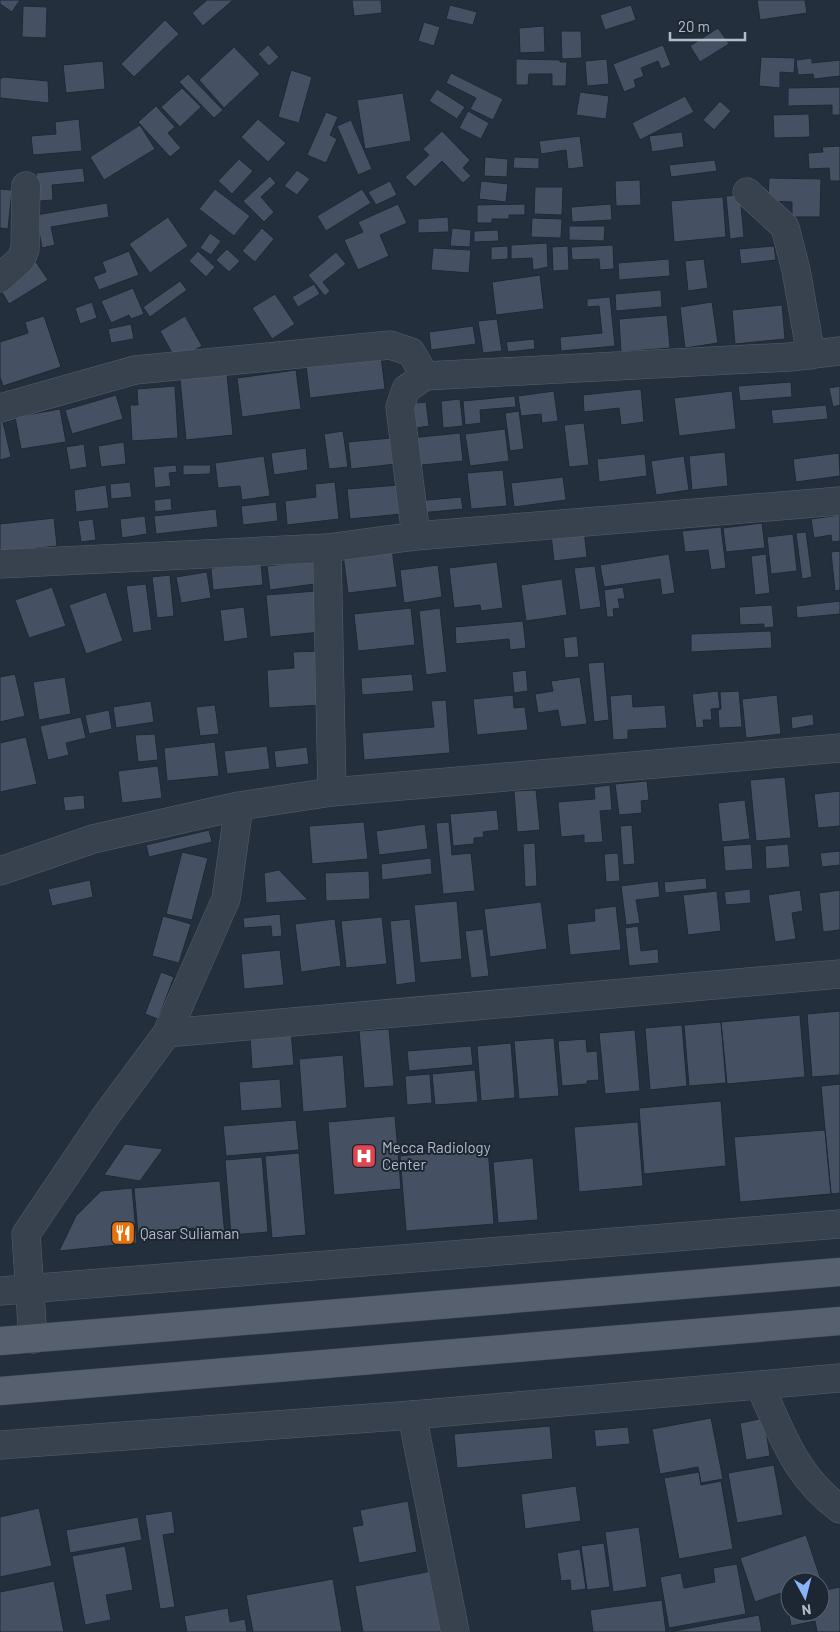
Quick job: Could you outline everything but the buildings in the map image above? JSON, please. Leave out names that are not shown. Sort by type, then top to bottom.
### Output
[{"type":"main road","points":[[0,1341],[840,1272]]},
{"type":"main road","points":[[0,1391],[840,1321]]},
{"type":"street","points":[[0,278],[21,259],[25,249],[26,186]]},
{"type":"street","points":[[747,192],[785,227],[796,270],[811,355]]},
{"type":"street","points":[[0,408],[135,370],[390,345],[411,352],[425,376]]},
{"type":"street","points":[[416,536],[400,407],[406,389],[425,376],[811,355],[840,351]]},
{"type":"street","points":[[0,564],[327,548],[416,536],[840,501]]},
{"type":"street","points":[[327,548],[332,792]]},
{"type":"street","points":[[0,871],[93,839],[239,806],[332,792],[840,748]]},
{"type":"street","points":[[33,1338],[28,1289],[26,1234],[106,1117],[168,1033],[226,899],[239,806]]},
{"type":"street","points":[[168,1033],[840,974]]},
{"type":"street","points":[[0,1291],[840,1224]]},
{"type":"street","points":[[0,1445],[412,1415],[840,1378]]},
{"type":"street","points":[[760,1386],[793,1457],[811,1484],[840,1509]]},
{"type":"street","points":[[412,1415],[455,1632]]},
{"type":"place","name":"Mecca Radiology Center","points":[[364,1156]]},
{"type":"place","name":"Qasar Suliaman","points":[[123,1233]]}]
